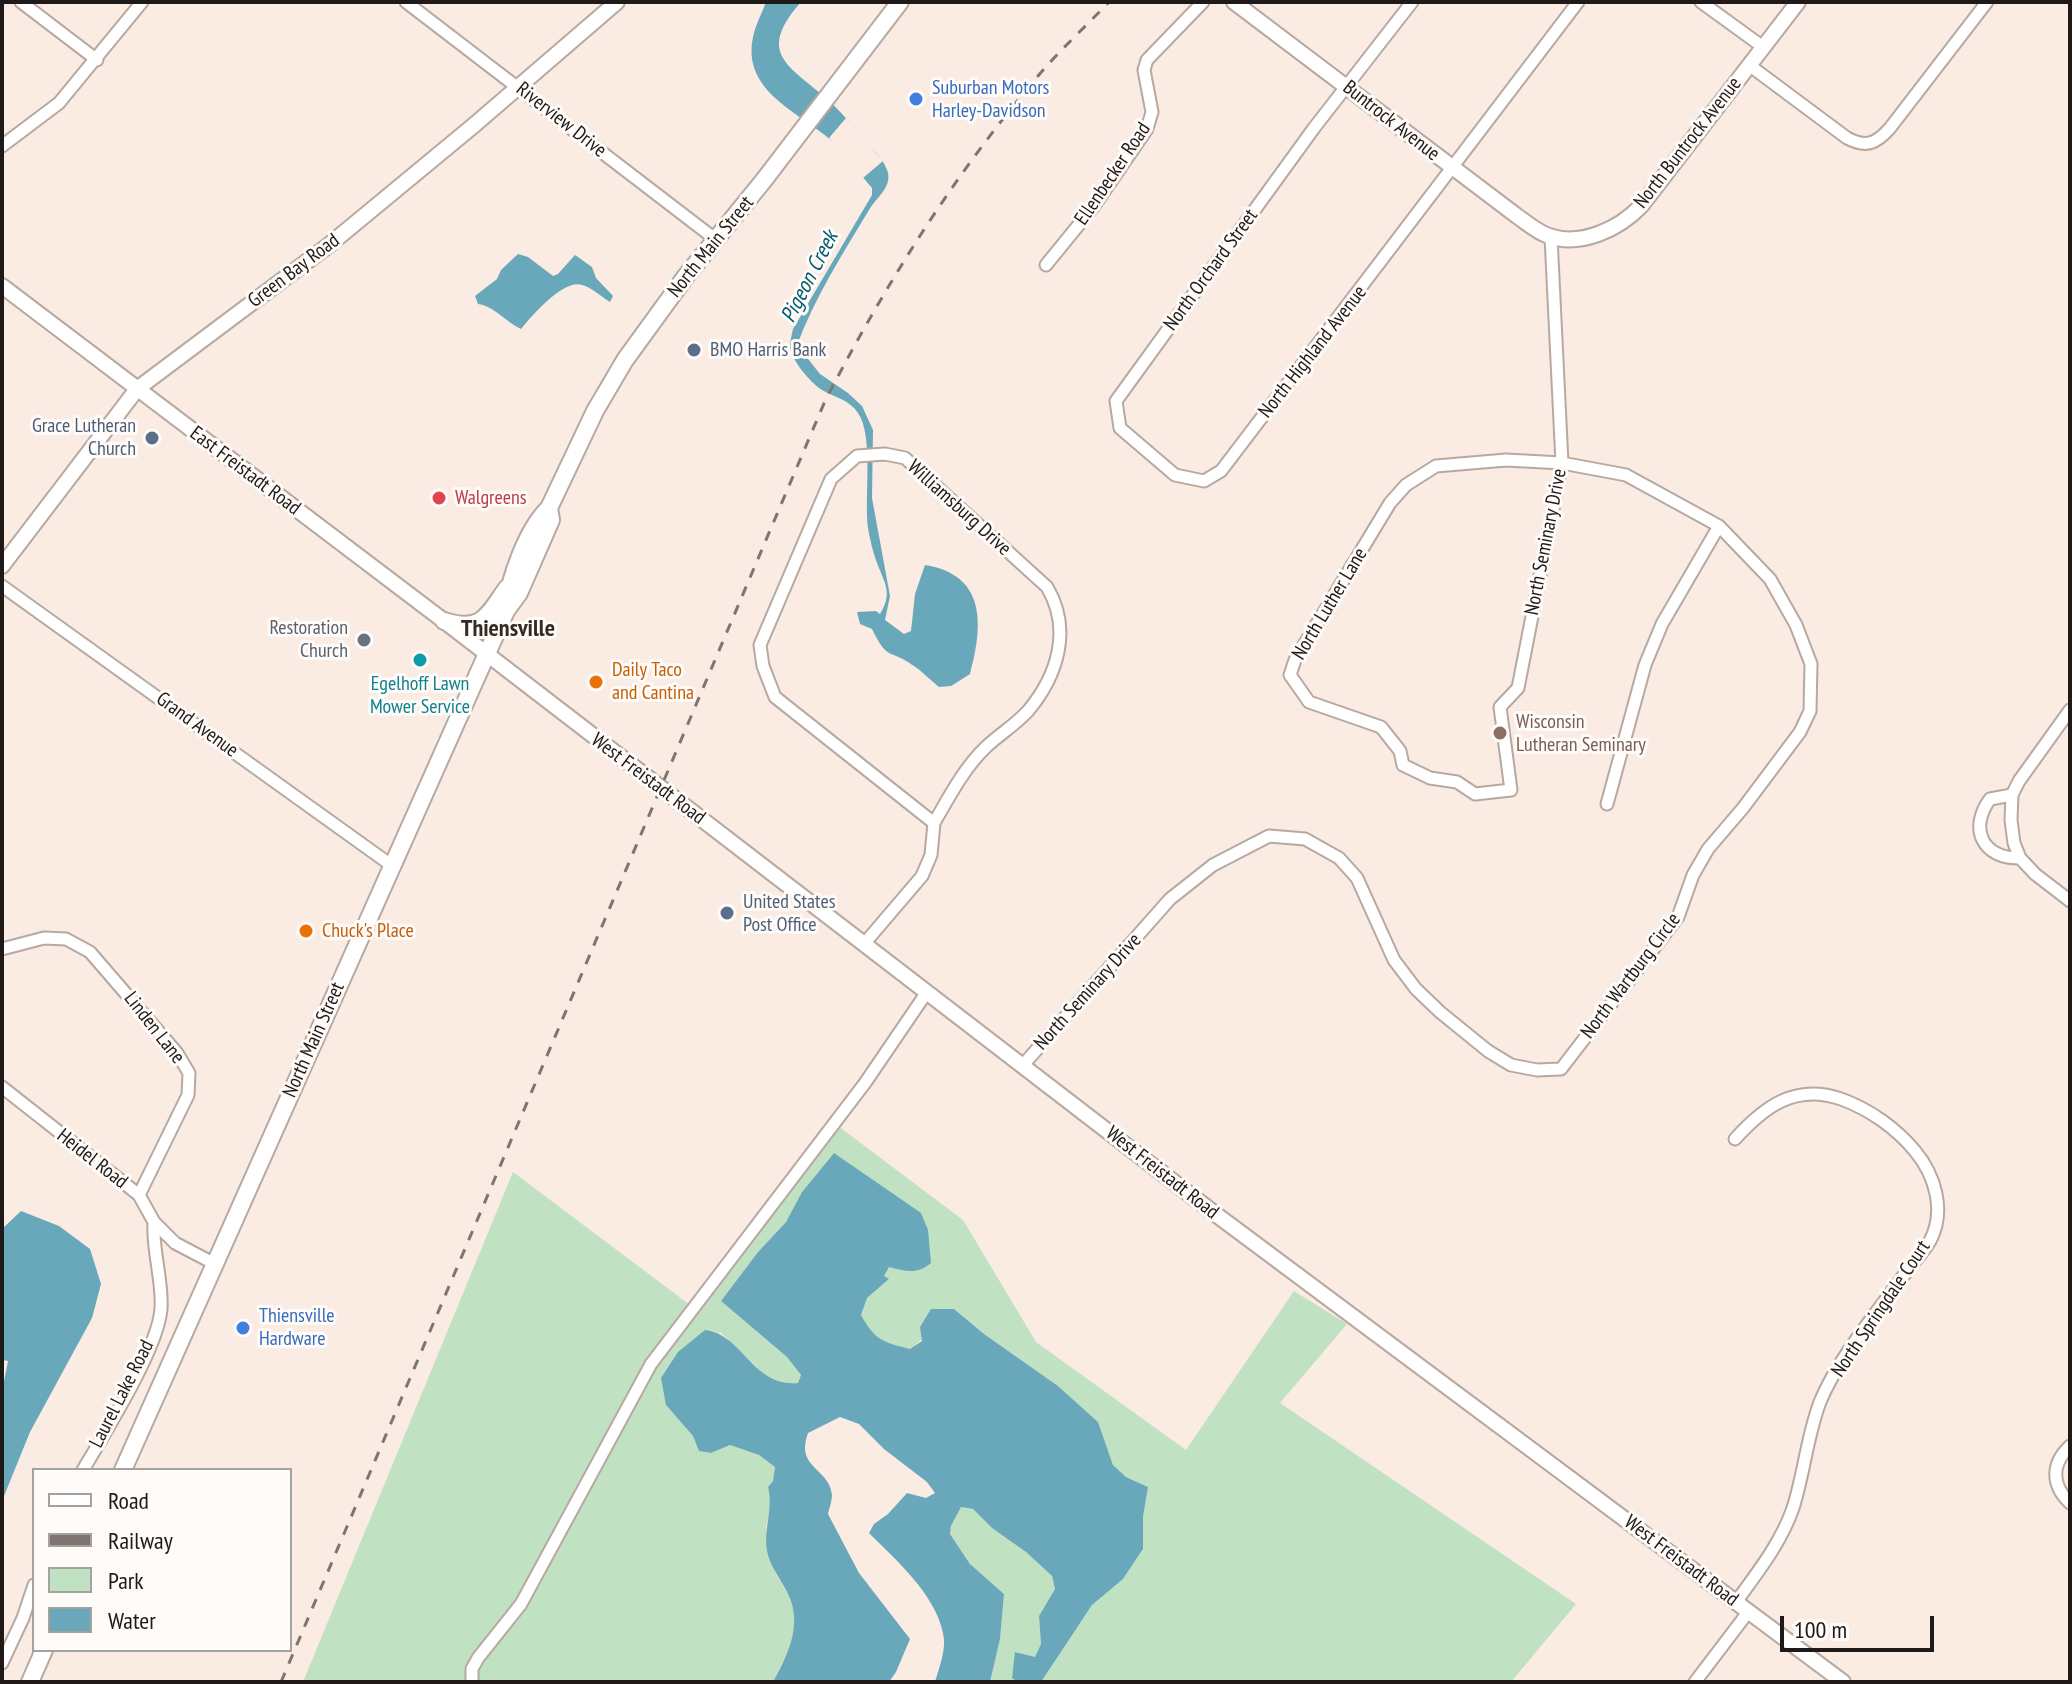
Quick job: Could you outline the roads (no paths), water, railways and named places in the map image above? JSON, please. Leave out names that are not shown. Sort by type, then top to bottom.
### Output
[{"type":"main road","name":"North Main Street","points":[[506,611],[508,586],[538,519],[549,508],[595,411],[625,360],[900,2]]},
{"type":"main road","name":"North Main Street","points":[[124,1468],[391,865],[506,611],[519,593],[551,520],[549,508]]},
{"type":"main road","points":[[444,621],[467,627],[482,621],[508,586]]},
{"type":"main road","points":[[30,1682],[43,1652]]},
{"type":"street","points":[[21,2],[97,60]]},
{"type":"street","points":[[2,146],[59,103],[142,2]]},
{"type":"street","name":"Riverview Drive","points":[[406,2],[715,239]]},
{"type":"street","name":"Green Bay Road","points":[[2,566],[137,389],[329,245],[617,2]]},
{"type":"street","name":"Ellenbecker Road","points":[[1046,265],[1094,206],[1147,129],[1152,112],[1144,70],[1147,60],[1203,2]]},
{"type":"street","name":"Buntrock Avenue","points":[[1234,2],[1453,169],[1528,224],[1551,237]]},
{"type":"street","name":"North Orchard Street","points":[[1150,454],[1120,428],[1116,401],[1412,2]]},
{"type":"street","name":"North Highland Avenue","points":[[1150,454],[1175,475],[1204,481],[1221,471],[1578,2]]},
{"type":"street","points":[[1701,2],[1763,47]]},
{"type":"street","name":"North Buntrock Avenue","points":[[1551,237],[1587,237],[1631,217],[1649,198],[1798,2]]},
{"type":"street","points":[[1749,65],[1847,138],[1860,144],[1872,144],[1890,128],[1987,2]]},
{"type":"street","name":"North Seminary Drive","points":[[1511,790],[1500,707],[1518,688],[1562,463],[1551,237]]},
{"type":"street","name":"East Freistadt Road","points":[[2,286],[488,656]]},
{"type":"street","name":"Williamsburg Drive","points":[[864,944],[922,876],[931,855],[934,823],[961,777],[986,747],[1029,709],[1058,655],[1062,629],[1056,602],[1047,587],[905,458],[863,455],[846,464],[831,479],[760,645],[763,666],[775,697],[934,823]]},
{"type":"street","name":"North Luther Lane","points":[[1511,790],[1475,794],[1457,782],[1415,773],[1403,765],[1400,751],[1381,727],[1309,702],[1290,675],[1295,660],[1390,503],[1406,485],[1436,466],[1506,460],[1562,463]]},
{"type":"street","name":"North Wartburg Circle","points":[[1269,836],[1305,839],[1339,858],[1357,878],[1378,929],[1401,970],[1440,1012],[1488,1051],[1511,1065],[1537,1070],[1561,1069],[1678,917],[1693,875],[1708,849],[1800,732],[1810,711],[1811,664],[1796,625],[1770,579],[1719,526],[1626,475],[1562,463]]},
{"type":"street","points":[[1607,804],[1645,665],[1681,589],[1719,526]]},
{"type":"street","name":"Grand Avenue","points":[[2,586],[391,865]]},
{"type":"street","name":"West Freistadt Road","points":[[488,656],[1210,1210],[1843,1682]]},
{"type":"street","points":[[2070,710],[2019,781],[2012,795],[2011,820],[2020,858],[2070,901]]},
{"type":"street","points":[[2012,795],[1990,799],[1983,809],[1979,828],[1982,839],[1996,853],[2005,858],[2020,858]]},
{"type":"street","name":"North Seminary Drive","points":[[1023,1065],[1170,899],[1213,865],[1269,836]]},
{"type":"street","name":"Linden Lane","points":[[2,949],[44,938],[66,939],[90,952],[167,1041],[189,1073],[188,1095],[139,1195]]},
{"type":"street","points":[[472,1682],[472,1669],[478,1658],[521,1604],[651,1364],[865,1083],[927,992]]},
{"type":"street","name":"Heidel Road","points":[[2,1087],[139,1195],[154,1222],[175,1243],[215,1264]]},
{"type":"street","name":"North Springdale Court","points":[[1735,1139],[1755,1116],[1768,1107],[1807,1094],[1831,1095],[1867,1111],[1903,1137],[1924,1162],[1935,1185],[1937,1208],[1930,1240],[1852,1346],[1820,1402],[1788,1520],[1767,1559],[1736,1602]]},
{"type":"street","name":"Laurel Lake Road","points":[[84,1468],[143,1359],[161,1310],[153,1241],[154,1222]]},
{"type":"street","points":[[2070,1446],[2062,1454],[2056,1476],[2057,1489],[2070,1503]]},
{"type":"street","points":[[2,1663],[32,1591]]},
{"type":"street","points":[[1695,1682],[1749,1611]]},
{"type":"water","points":[[766,2],[801,2],[781,34],[779,46],[782,57],[842,114],[879,157],[888,173],[885,188],[830,276],[797,345],[820,374],[862,406],[873,430],[872,498],[890,596],[885,620],[904,634],[911,631],[915,594],[925,565],[945,571],[970,591],[978,621],[974,656],[970,674],[951,686],[939,687],[914,666],[886,650],[872,629],[860,624],[857,612],[876,611],[880,614],[887,594],[868,528],[867,452],[863,423],[851,405],[822,390],[807,377],[790,347],[793,329],[872,195],[872,188],[833,142],[773,96],[755,71],[752,55],[754,33]]},
{"type":"water","points":[[518,254],[528,257],[553,276],[575,255],[592,267],[596,278],[613,296],[610,302],[585,286],[574,285],[548,300],[521,329],[478,304],[475,296],[497,279],[501,270]]},
{"type":"water","points":[[834,1153],[921,1213],[928,1230],[931,1263],[916,1271],[889,1267],[884,1276],[889,1279],[867,1298],[861,1315],[875,1335],[886,1342],[910,1349],[922,1341],[920,1327],[931,1309],[954,1309],[1058,1386],[1098,1422],[1113,1465],[1126,1477],[1148,1487],[1143,1517],[1143,1549],[1123,1579],[1092,1605],[1041,1682],[1018,1682],[1012,1678],[1015,1652],[1035,1657],[1041,1644],[1039,1616],[1055,1589],[1052,1576],[973,1509],[961,1507],[950,1534],[970,1564],[1004,1594],[1000,1639],[990,1682],[935,1682],[944,1645],[939,1619],[913,1578],[869,1533],[874,1524],[907,1493],[926,1498],[935,1493],[927,1482],[884,1449],[859,1424],[840,1417],[808,1433],[806,1454],[830,1486],[832,1495],[828,1514],[859,1573],[910,1639],[889,1682],[773,1682],[794,1628],[788,1594],[768,1555],[768,1487],[773,1481],[775,1467],[759,1455],[730,1445],[711,1453],[699,1451],[693,1436],[666,1405],[661,1378],[678,1352],[705,1330],[730,1341],[770,1377],[798,1383],[801,1375],[787,1357],[721,1301],[758,1252],[786,1222],[802,1192]]},
{"type":"water","points":[[21,1211],[59,1226],[90,1249],[101,1284],[92,1318],[30,1432],[2,1501],[2,1392],[8,1361],[2,1360],[2,1229]]},
{"type":"railway","points":[[281,1682],[825,401],[896,274],[949,192],[1038,76],[1109,2]]},
{"type":"place","name":"Suburban Motors Harley-Davidson","points":[[916,99]]},
{"type":"place","name":"BMO Harris Bank","points":[[694,350]]},
{"type":"place","name":"Grace Lutheran Church","points":[[152,438]]},
{"type":"place","name":"Walgreens","points":[[439,498]]},
{"type":"place","name":"Restoration Church","points":[[364,640]]},
{"type":"place","name":"Egelhoff Lawn Mower Service","points":[[420,660]]},
{"type":"place","name":"Daily Taco and Cantina","points":[[596,682]]},
{"type":"place","name":"Wisconsin Lutheran Seminary","points":[[1500,733]]},
{"type":"place","name":"United States Post Office","points":[[727,913]]},
{"type":"place","name":"Chuck's Place","points":[[306,931]]},
{"type":"place","name":"Thiensville Hardware","points":[[243,1328]]},
{"type":"district","name":"Thiensville","points":[[508,629]]},
{"type":"water label","name":"Pigeon Creek","points":[[810,277]]}]
